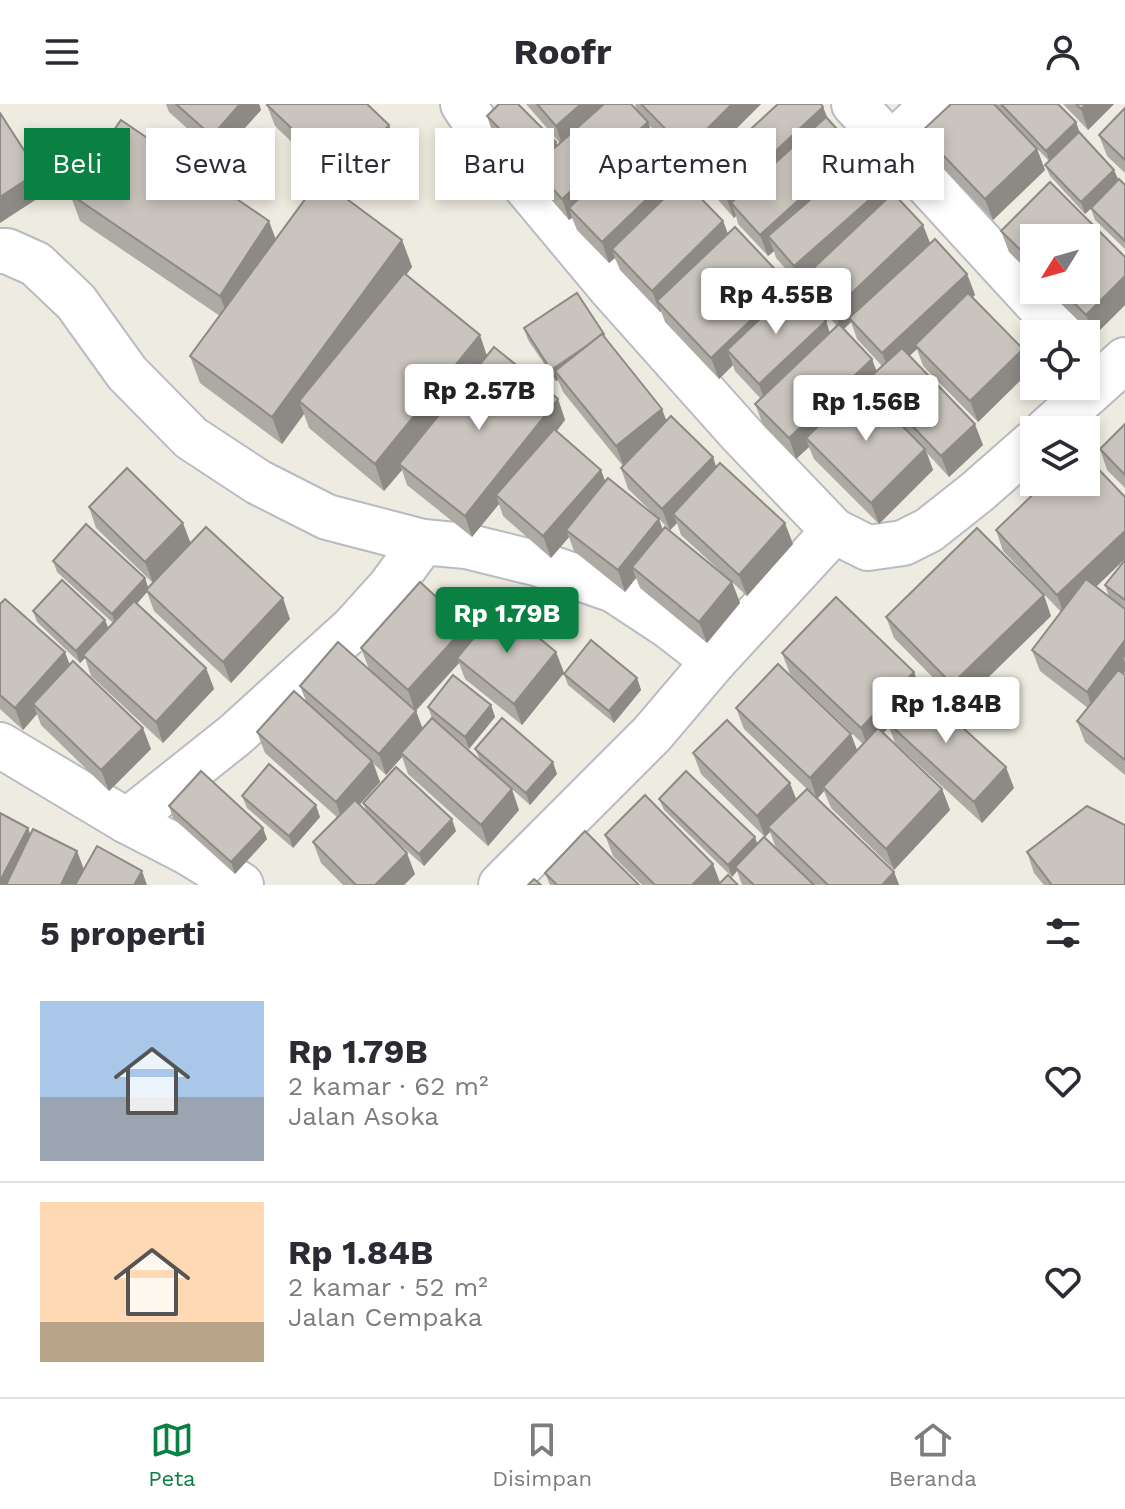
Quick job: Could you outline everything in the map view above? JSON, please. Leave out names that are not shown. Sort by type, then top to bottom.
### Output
[{"type":"street","points":[[854,104],[876,128]]},
{"type":"street","points":[[909,128],[934,104]]},
{"type":"street","points":[[468,106],[484,136],[626,305],[741,434],[834,531],[868,548],[903,543],[929,530],[1020,454]]},
{"type":"street","points":[[942,200],[1052,320]]},
{"type":"street","points":[[0,251],[36,264],[76,302],[127,373],[191,438],[258,482],[327,517],[423,542],[466,546],[539,564],[614,590],[714,661]]},
{"type":"street","points":[[1060,416],[1106,365]]},
{"type":"street","points":[[501,885],[652,734],[714,661],[834,531]]},
{"type":"street","points":[[127,821],[235,735],[353,628],[390,587],[423,542]]},
{"type":"street","points":[[0,745],[241,885]]},
{"type":"building","points":[[176,104],[240,104],[219,128],[203,128]]},
{"type":"building","points":[[367,104],[389,125],[386,128],[291,128],[267,105]]},
{"type":"building","points":[[499,104],[518,104],[542,128],[499,128],[487,116]]},
{"type":"building","points":[[537,104],[581,104],[556,126]]},
{"type":"building","points":[[604,104],[631,104],[648,122],[641,128],[577,128]]},
{"type":"building","points":[[641,104],[732,104],[708,128],[664,128]]},
{"type":"building","points":[[778,104],[821,104],[823,107],[800,128],[792,128],[792,136],[776,151],[776,128],[752,128]]},
{"type":"building","points":[[951,104],[994,104],[1037,149],[985,199],[944,156],[944,128],[925,128]]},
{"type":"building","points":[[1001,104],[1058,104],[1076,122],[1046,151]]},
{"type":"building","points":[[1125,108],[1125,160],[1099,135]]},
{"type":"building","points":[[0,113],[24,150],[24,181],[0,197]]},
{"type":"building","points":[[826,117],[836,128],[814,128]]},
{"type":"building","points":[[121,120],[146,137],[146,200],[238,200],[269,221],[220,296],[79,200],[130,200],[130,128],[115,128]]},
{"type":"building","points":[[1079,132],[1114,170],[1081,202],[1045,165]]},
{"type":"building","points":[[570,134],[570,192],[562,199],[554,190],[554,148]]},
{"type":"building","points":[[792,148],[792,200],[799,200],[760,235],[731,203],[734,200],[776,200],[776,162]]},
{"type":"building","points":[[1119,179],[1125,185],[1125,241],[1091,208]]},
{"type":"building","points":[[1050,182],[1092,224],[1020,224],[1020,249],[1001,231]]},
{"type":"building","points":[[305,200],[348,200],[402,240],[272,417],[190,356]]},
{"type":"building","points":[[577,200],[646,200],[602,242],[569,208]]},
{"type":"building","points":[[662,200],[703,200],[723,221],[652,291],[612,249]]},
{"type":"building","points":[[810,200],[869,200],[794,266],[768,236]]},
{"type":"building","points":[[886,200],[900,200],[923,225],[834,310],[804,277]]},
{"type":"building","points":[[735,227],[789,284],[711,358],[657,301]]},
{"type":"building","points":[[1100,232],[1125,257],[1125,276],[1100,301]]},
{"type":"building","points":[[935,239],[967,274],[882,353],[849,318]]},
{"type":"building","points":[[404,273],[480,335],[375,464],[299,401]]},
{"type":"building","points":[[794,287],[826,321],[759,384],[727,350]]},
{"type":"building","points":[[577,293],[604,334],[551,370],[524,328]]},
{"type":"building","points":[[968,293],[1020,346],[1020,352],[970,401],[915,345]]},
{"type":"building","points":[[1075,304],[1097,304],[1086,315]]},
{"type":"building","points":[[839,324],[872,359],[789,438],[755,404]]},
{"type":"building","points":[[602,334],[662,409],[616,446],[555,371]]},
{"type":"building","points":[[494,347],[558,399],[465,516],[399,464]]},
{"type":"building","points":[[902,348],[975,424],[941,456],[868,379]]},
{"type":"building","points":[[861,384],[925,449],[871,503],[806,438]]},
{"type":"building","points":[[671,416],[713,457],[662,509],[621,468]]},
{"type":"building","points":[[1125,424],[1125,475],[1100,449]]},
{"type":"building","points":[[554,429],[601,470],[543,536],[496,495]]},
{"type":"building","points":[[720,463],[785,523],[739,575],[673,514]]},
{"type":"building","points":[[127,468],[183,523],[145,562],[89,507]]},
{"type":"building","points":[[1100,471],[1125,497],[1125,531],[1057,595],[996,530],[1031,496],[1100,496]]},
{"type":"building","points":[[608,478],[659,519],[618,570],[566,530]]},
{"type":"building","points":[[86,524],[145,578],[112,614],[53,561]]},
{"type":"building","points":[[206,527],[283,598],[223,662],[146,590]]},
{"type":"building","points":[[665,527],[732,582],[699,622],[632,567]]},
{"type":"building","points":[[977,528],[1044,595],[952,684],[886,617]]},
{"type":"building","points":[[1125,560],[1125,600],[1105,585]]},
{"type":"building","points":[[1086,579],[1125,609],[1125,640],[1087,692],[1032,650]]},
{"type":"building","points":[[62,580],[105,620],[76,651],[33,611]]},
{"type":"building","points":[[420,582],[467,625],[408,690],[361,648]]},
{"type":"building","points":[[836,597],[914,672],[861,728],[782,653]]},
{"type":"building","points":[[5,599],[65,652],[15,708],[0,695],[0,604]]},
{"type":"building","points":[[134,601],[206,668],[156,722],[83,655]]},
{"type":"building","points":[[500,606],[556,652],[514,704],[457,658]]},
{"type":"building","points":[[591,640],[637,678],[609,711],[564,674]]},
{"type":"building","points":[[338,642],[416,711],[379,754],[300,686]]},
{"type":"building","points":[[73,661],[143,728],[101,770],[33,704]]},
{"type":"building","points":[[778,664],[851,734],[810,778],[736,708]]},
{"type":"building","points":[[1118,670],[1125,675],[1125,760],[1077,721]]},
{"type":"building","points":[[453,675],[491,705],[465,737],[428,707]]},
{"type":"building","points":[[918,687],[1006,767],[974,802],[887,722]]},
{"type":"building","points":[[294,691],[372,761],[336,802],[257,732]]},
{"type":"building","points":[[432,718],[512,789],[481,825],[401,753]]},
{"type":"building","points":[[502,718],[553,762],[526,793],[475,749]]},
{"type":"building","points":[[727,720],[790,783],[757,816],[693,753]]},
{"type":"building","points":[[878,728],[942,789],[886,849],[823,787]]},
{"type":"building","points":[[269,764],[316,805],[289,836],[242,796]]},
{"type":"building","points":[[396,767],[452,819],[419,854],[363,803]]},
{"type":"building","points":[[201,771],[263,828],[231,862],[169,806]]},
{"type":"building","points":[[686,771],[755,837],[728,865],[659,799]]},
{"type":"building","points":[[807,789],[894,872],[882,885],[828,885],[768,827]]},
{"type":"building","points":[[645,795],[713,864],[692,885],[655,885],[605,835]]},
{"type":"building","points":[[355,800],[407,853],[375,885],[356,885],[313,842]]},
{"type":"building","points":[[1087,806],[1125,825],[1125,885],[1052,885],[1027,852]]},
{"type":"building","points":[[0,813],[28,828],[0,881]]},
{"type":"building","points":[[33,829],[77,851],[61,885],[6,885]]},
{"type":"building","points":[[585,831],[639,885],[557,885],[545,873]]},
{"type":"building","points":[[764,837],[814,885],[754,885],[735,867]]},
{"type":"building","points":[[97,846],[142,871],[134,885],[75,885]]},
{"type":"building","points":[[728,875],[738,885],[718,885]]}]
